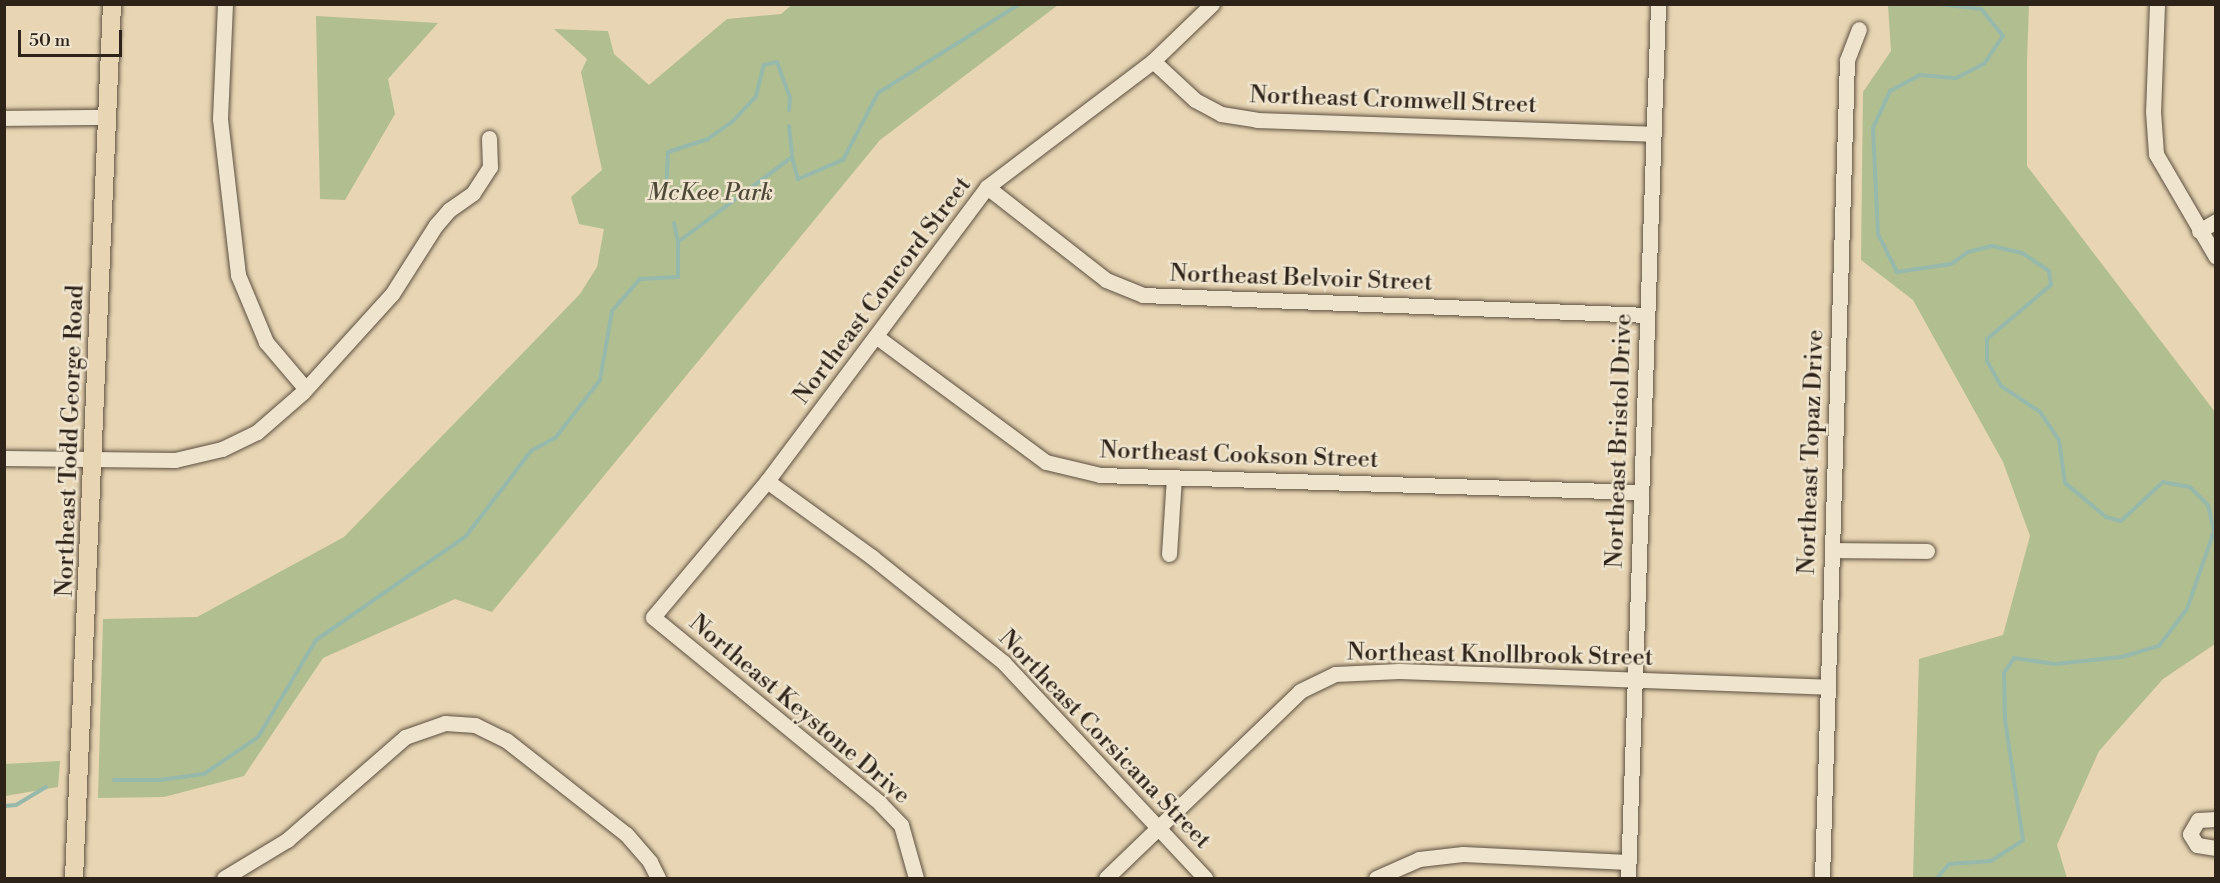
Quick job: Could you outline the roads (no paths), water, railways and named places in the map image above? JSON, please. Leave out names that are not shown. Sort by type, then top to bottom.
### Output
[{"type":"main road","name":"Northeast Todd George Road","points":[[74,879],[95,461],[112,4]]},
{"type":"street","points":[[225,4],[220,119],[238,275],[266,342],[305,388]]},
{"type":"street","name":"Northeast Concord Street","points":[[653,617],[767,481],[878,337],[987,186],[1153,61],[1212,4]]},
{"type":"street","name":"Northeast Bristol Drive","points":[[1628,879],[1651,134],[1658,4]]},
{"type":"street","points":[[2157,4],[2152,111],[2156,154],[2216,257]]},
{"type":"street","name":"Northeast Topaz Drive","points":[[1822,879],[1847,60],[1859,29]]},
{"type":"street","name":"Northeast Cromwell Street","points":[[1153,61],[1195,100],[1221,114],[1248,118],[1651,134]]},
{"type":"street","points":[[4,118],[107,117]]},
{"type":"street","points":[[4,458],[95,461],[176,460],[222,450],[272,422],[392,294],[448,210],[473,193],[490,167],[489,138]]},
{"type":"street","name":"Northeast Belvoir Street","points":[[987,186],[1106,280],[1143,295],[1647,315]]},
{"type":"street","points":[[2199,231],[2216,220]]},
{"type":"street","name":"Northeast Cookson Street","points":[[878,337],[1046,462],[1100,475],[1640,492]]},
{"type":"street","points":[[1169,554],[1174,477]]},
{"type":"street","name":"Northeast Corsicana Street","points":[[767,481],[872,557],[1003,662],[1206,879]]},
{"type":"street","points":[[1832,550],[1927,551]]},
{"type":"street","name":"Northeast Keystone Drive","points":[[653,617],[880,803],[901,825],[916,879]]},
{"type":"street","name":"Northeast Knollbrook Street","points":[[1106,879],[1300,691],[1335,674],[1399,671],[1828,687]]},
{"type":"street","points":[[224,879],[286,840],[405,737],[445,723],[475,725],[506,740],[626,834],[650,862],[658,879]]},
{"type":"street","points":[[2216,819],[2198,820],[2190,834],[2197,845],[2216,848]]},
{"type":"street","points":[[1376,879],[1419,859],[1463,854],[1628,862]]},
{"type":"waterway","points":[[114,780],[160,780],[204,774],[258,737],[316,640],[466,536],[531,451],[556,437],[600,380],[612,311],[640,279],[678,277],[678,242],[792,157],[798,179],[843,160],[878,93],[1020,4]]},
{"type":"waterway","points":[[1937,878],[1949,864],[1991,861],[2023,840],[2005,720],[2004,673],[2014,658],[2055,664],[2122,657],[2159,646],[2187,609],[2214,531],[2208,505],[2190,487],[2163,482],[2121,521],[2106,517],[2065,483],[2059,440],[2040,412],[2001,386],[1987,361],[1987,339],[2051,285],[2049,271],[2022,253],[1992,246],[1968,252],[1951,264],[1897,272],[1878,234],[1873,128],[1890,91],[1920,75],[1956,78],[1984,64],[2003,36],[1981,9],[1939,4]]},
{"type":"waterway","points":[[666,197],[668,152],[708,139],[733,121],[756,96],[764,65],[777,62],[790,98],[789,110]]},
{"type":"waterway","points":[[789,126],[792,157]]},
{"type":"waterway","points":[[674,223],[678,242]]},
{"type":"waterway","points":[[4,806],[16,805],[46,787]]},
{"type":"park label","name":"McKee Park","points":[[710,194]]}]
